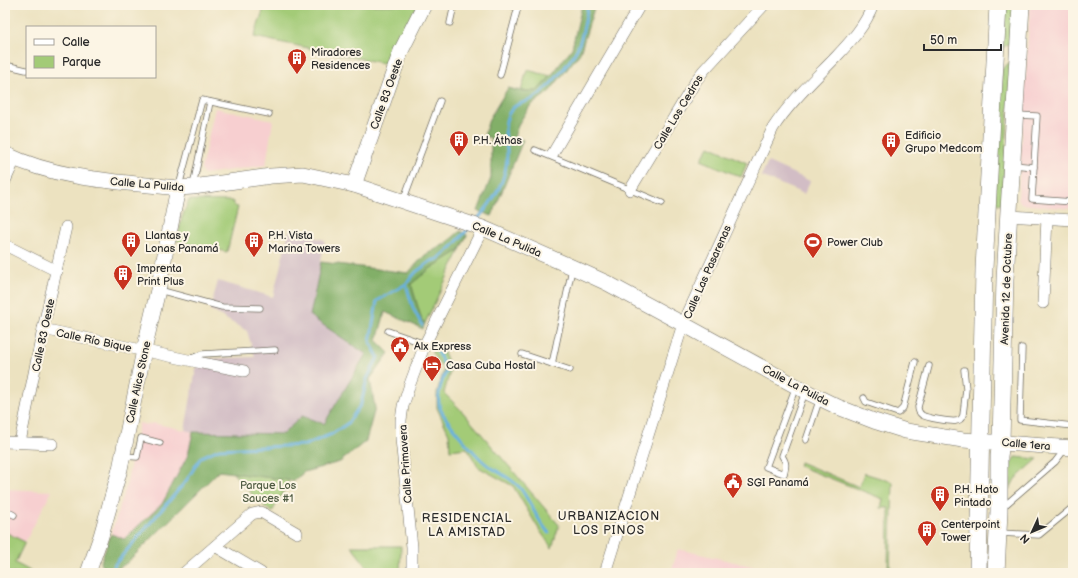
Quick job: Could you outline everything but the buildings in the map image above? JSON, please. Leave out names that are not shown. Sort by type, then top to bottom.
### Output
[{"type":"main road","name":"Calle 83 Oeste","points":[[354,185],[401,51],[424,5]]},
{"type":"main road","name":"Avenida 12 de Octubre","points":[[978,573],[984,269],[998,5]]},
{"type":"main road","name":"Avenida 12 de Octubre","points":[[996,573],[1005,279],[1021,5]]},
{"type":"main road","points":[[995,59],[1006,55],[1019,53]]},
{"type":"main road","name":"Calle La Pulida","points":[[10,157],[52,171],[90,178],[185,188],[271,176],[303,174],[354,185],[483,228],[572,267],[607,283],[801,389],[874,421],[906,431],[963,440],[980,440]]},
{"type":"main road","name":"Calle Alice Stone","points":[[88,573],[101,536],[123,456],[144,350],[185,188]]},
{"type":"main road","name":"Calle 1era","points":[[980,440],[1070,448]]},
{"type":"street","points":[[552,155],[640,5]]},
{"type":"street","name":"Calle Los Cedros","points":[[630,190],[697,79],[764,5]]},
{"type":"street","name":"Calle Las Pasarenas","points":[[605,573],[683,324],[773,128],[788,107],[855,36],[866,21],[873,5]]},
{"type":"street","points":[[5,181],[10,157]]},
{"type":"street","points":[[1009,216],[1073,220]]},
{"type":"street","points":[[1043,303],[1048,218]]},
{"type":"street","name":"Calle 83 Oeste","points":[[20,442],[66,227]]},
{"type":"street","name":"Calle Primavera","points":[[411,573],[412,547],[400,439],[401,420],[410,384],[425,344],[483,228]]},
{"type":"street","points":[[5,245],[56,271]]},
{"type":"street","name":"Calle Río Bique","points":[[43,330],[187,360],[244,370]]},
{"type":"street","points":[[5,442],[52,444]]},
{"type":"street","points":[[184,573],[252,514],[261,512],[297,533]]},
{"type":"street","points":[[214,546],[261,573]]},
{"type":"lane","points":[[450,23],[454,5]]},
{"type":"lane","points":[[500,75],[518,7],[509,5]]},
{"type":"lane","points":[[5,65],[26,70]]},
{"type":"lane","points":[[185,188],[202,100],[269,114]]},
{"type":"lane","points":[[403,201],[440,101]]},
{"type":"lane","points":[[185,188],[210,102]]},
{"type":"lane","points":[[1015,115],[1037,116],[1032,199],[1073,202]]},
{"type":"lane","points":[[535,150],[552,155],[662,203]]},
{"type":"lane","points":[[1012,165],[1034,167]]},
{"type":"lane","points":[[552,364],[572,267]]},
{"type":"lane","points":[[158,290],[222,307],[260,308]]},
{"type":"lane","points":[[388,331],[425,344]]},
{"type":"lane","points":[[1022,348],[1020,420],[1073,426]]},
{"type":"lane","points":[[187,360],[202,354],[275,350]]},
{"type":"lane","points":[[522,354],[570,370]]},
{"type":"lane","points":[[864,398],[866,402],[898,413],[903,408],[916,362]]},
{"type":"lane","points":[[929,366],[918,412],[923,416],[952,421],[957,421],[963,416],[966,389],[964,370]]},
{"type":"lane","points":[[771,454],[779,454],[782,456],[786,466],[784,474],[766,466],[771,454],[801,389]]},
{"type":"lane","points":[[782,456],[801,389]]},
{"type":"lane","points":[[806,440],[820,398]]},
{"type":"lane","points":[[123,456],[137,457],[141,438],[160,443]]},
{"type":"lane","points":[[998,511],[1070,448]]},
{"type":"lane","points":[[998,533],[1039,535],[1073,507]]},
{"type":"lane","points":[[5,510],[14,515]]},
{"type":"shaded area","points":[[1030,5],[1073,5],[1073,209],[1021,204],[1018,198]]},
{"type":"shaded area","points":[[215,108],[273,120],[266,165],[204,174],[202,172],[201,169]]},
{"type":"shaded area","points":[[768,162],[810,181],[804,194],[761,176]]},
{"type":"shaded area","points":[[289,231],[325,240],[310,316],[366,353],[324,424],[302,416],[283,434],[193,432],[185,430],[196,369],[205,359],[255,357],[247,331],[210,310],[218,281],[273,297]]},
{"type":"shaded area","points":[[139,423],[148,425],[153,423],[193,432],[188,455],[162,504],[124,539],[111,534],[126,487]]},
{"type":"shaded area","points":[[5,489],[52,491],[25,542],[5,532]]},
{"type":"shaded area","points":[[678,549],[781,573],[671,573]]},
{"type":"green space","points":[[265,5],[418,5],[387,64],[254,37]]},
{"type":"green space","points":[[582,5],[595,5],[580,53],[549,92],[530,106],[519,123],[514,137],[523,140],[492,216],[478,211],[491,178],[491,138],[484,136],[489,119],[508,88],[521,91],[537,91],[551,76],[572,48]]},
{"type":"green space","points":[[1005,5],[1015,5],[1013,41],[1002,48]]},
{"type":"green space","points":[[1009,63],[1012,63],[1002,203],[998,204],[994,202],[1002,69]]},
{"type":"green space","points":[[527,70],[551,76],[537,91],[521,91]]},
{"type":"green space","points":[[709,146],[747,163],[741,177],[701,160]]},
{"type":"green space","points":[[189,200],[233,201],[234,206],[238,207],[227,252],[177,241],[182,217]]},
{"type":"green space","points":[[460,231],[467,235],[460,250],[431,268],[411,284],[422,321],[425,323],[423,329],[385,312],[377,341],[389,353],[370,379],[375,408],[366,441],[340,462],[304,472],[294,481],[219,471],[128,562],[114,573],[108,573],[108,570],[100,564],[111,534],[124,539],[162,504],[188,455],[193,432],[283,434],[302,416],[324,424],[366,354],[310,316],[321,262],[408,273],[425,255],[445,244]]},
{"type":"green space","points":[[460,250],[425,323],[422,321],[411,284],[431,268]]},
{"type":"green space","points":[[434,342],[441,346],[451,368],[444,393],[461,410],[559,525],[552,548],[513,486],[478,467],[467,448],[450,450],[449,434],[437,408],[437,392],[444,370],[432,353]]},
{"type":"green space","points":[[1015,457],[1038,459],[1015,479],[1010,489],[1011,463]]},
{"type":"green space","points":[[800,462],[859,487],[864,473],[893,482],[890,573],[888,573],[889,508],[881,508],[883,499],[799,466]]},
{"type":"green space","name":"Parque Los Sauces #1","points":[[233,473],[290,480],[272,512],[257,500]]},
{"type":"green space","points":[[5,532],[25,542],[15,563],[34,573],[5,573]]},
{"type":"green space","points":[[351,546],[401,546],[400,573],[372,573]]},
{"type":"waterway","points":[[476,221],[489,205],[499,189],[505,171],[507,161],[505,128],[508,115],[513,108],[532,99],[544,90],[569,62],[579,45],[588,5]]},
{"type":"waterway","points":[[112,573],[115,564],[186,481],[201,457],[219,449],[305,445],[332,434],[348,423],[361,404],[367,379],[378,357],[370,342],[377,301],[406,284],[416,272],[431,261],[438,259],[451,248],[469,228]]},
{"type":"waterway","points":[[406,284],[413,308],[422,325]]},
{"type":"waterway","points":[[435,347],[447,370],[439,393],[439,403],[443,413],[470,448],[484,462],[506,476],[521,489],[541,523],[549,533]]},
{"type":"place","name":"Miradores Residences","points":[[297,75]]},
{"type":"place","name":"P.H. Áthas","points":[[459,157]]},
{"type":"place","name":"Edificio Grupo Medcom","points":[[891,158]]},
{"type":"place","name":"Llantas y Lonas Panamá","points":[[131,258]]},
{"type":"place","name":"P.H. Vista Marina Towers","points":[[254,258]]},
{"type":"place","name":"Power Club","points":[[813,259]]},
{"type":"place","name":"Imprenta Print Plus","points":[[123,291]]},
{"type":"place","name":"Alx Express","points":[[400,363]]},
{"type":"place","name":"Casa Cuba Hostal","points":[[432,382]]},
{"type":"place","name":"SGI Panamá","points":[[733,499]]},
{"type":"place","name":"P.H. Hato Pintado","points":[[940,512]]},
{"type":"place","name":"Centerpoint Tower","points":[[927,547]]},
{"type":"district","name":"URBANIZACION LOS PINOS","points":[[609,523]]},
{"type":"district","name":"RESIDENCIAL LA AMISTAD","points":[[467,525]]}]
